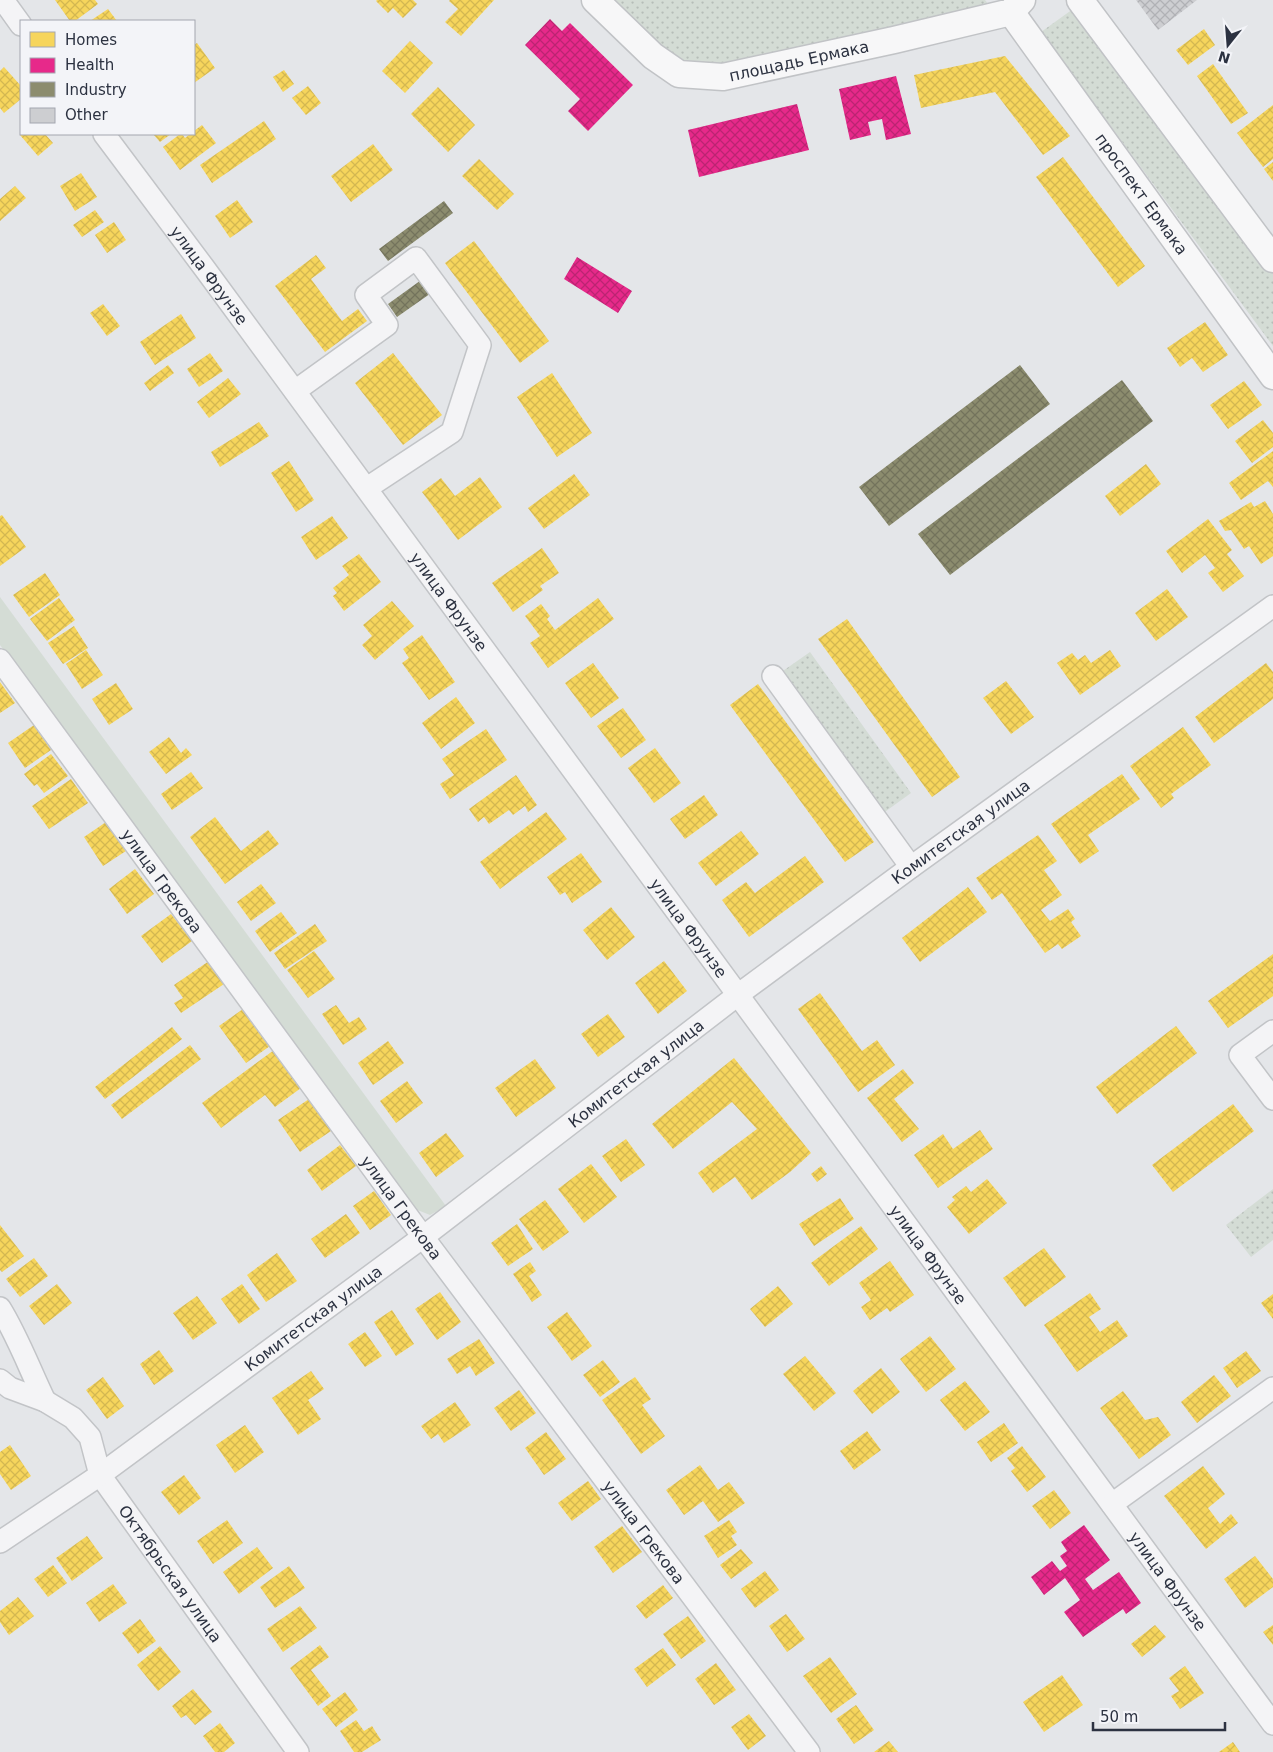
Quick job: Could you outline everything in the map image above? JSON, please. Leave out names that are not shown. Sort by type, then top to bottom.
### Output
[{"type":"main road","name":"площадь Ермака","points":[[595,0],[653,56],[679,74],[723,77],[894,40],[1017,6]]},
{"type":"main road","points":[[1080,0],[1273,259]]},
{"type":"main road","name":"проспект Ермака","points":[[1017,6],[1273,376]]},
{"type":"street","points":[[3,0],[20,24]]},
{"type":"street","name":"улица Фрунзе","points":[[105,135],[367,488],[1273,1724]]},
{"type":"street","points":[[295,391],[388,325],[366,295],[416,258],[480,345],[452,432],[367,488]]},
{"type":"street","name":"Комитетская улица","points":[[0,1542],[100,1475],[423,1236],[739,994],[911,866],[1273,606]]},
{"type":"street","name":"улица Грекова","points":[[0,660],[423,1236],[808,1752]]},
{"type":"street","points":[[773,676],[911,866]]},
{"type":"street","points":[[1273,1031],[1240,1055],[1273,1099]]},
{"type":"street","points":[[0,1308],[11,1326],[46,1401]]},
{"type":"street","name":"Октябрьская улица","points":[[0,1380],[10,1388],[46,1401],[73,1418],[90,1437],[100,1475],[298,1752]]},
{"type":"street","points":[[1112,1504],[1273,1388]]},
{"type":"shaded area","points":[[608,0],[985,0],[989,5],[717,70],[678,61]]},
{"type":"shaded area","points":[[1073,9],[1273,274],[1273,346],[1041,32]]},
{"type":"shaded area","points":[[0,597],[446,1206],[430,1215],[415,1209],[0,645]]},
{"type":"shaded area","points":[[810,652],[911,793],[882,814],[780,673]]},
{"type":"shaded area","points":[[1273,1189],[1273,1240],[1251,1257],[1226,1225]]},
{"type":"building: Homes","points":[[55,0],[95,0],[98,4],[76,20],[69,20]]},
{"type":"building: Homes","points":[[377,0],[413,0],[417,4],[403,18],[393,8],[388,13]]},
{"type":"building: Homes","points":[[450,0],[494,0],[461,36],[445,22],[458,9]]},
{"type":"building: Homes","points":[[108,9],[116,20],[92,20]]},
{"type":"building: Homes","points":[[1204,29],[1215,45],[1188,65],[1176,50]]},
{"type":"building: Homes","points":[[410,41],[433,63],[405,93],[382,71]]},
{"type":"building: Homes","points":[[197,43],[215,68],[195,82],[195,44]]},
{"type":"building: Homes","points":[[1005,56],[1070,136],[1043,155],[995,92],[921,108],[914,75]]},
{"type":"building: Homes","points":[[1213,64],[1248,113],[1231,124],[1197,76]]},
{"type":"building: Homes","points":[[4,67],[20,85],[20,100],[4,113],[0,108],[0,71]]},
{"type":"building: Homes","points":[[284,70],[294,84],[283,92],[273,77]]},
{"type":"building: Homes","points":[[308,86],[321,103],[306,115],[292,98]]},
{"type":"building: Homes","points":[[438,87],[475,125],[448,152],[411,114]]},
{"type":"building: Homes","points":[[1273,105],[1273,159],[1263,167],[1237,133]]},
{"type":"building: Homes","points":[[264,121],[276,139],[212,183],[200,165]]},
{"type":"building: Homes","points":[[202,125],[216,143],[180,170],[163,147],[179,135],[183,135],[185,138],[189,135],[195,135],[195,130]]},
{"type":"building: Homes","points":[[20,135],[46,135],[53,143],[38,156]]},
{"type":"building: Homes","points":[[154,135],[170,135],[160,142]]},
{"type":"building: Homes","points":[[373,144],[393,170],[351,202],[331,176]]},
{"type":"building: Homes","points":[[1063,157],[1145,266],[1118,287],[1036,177]]},
{"type":"building: Homes","points":[[479,159],[514,194],[497,210],[462,176]]},
{"type":"building: Homes","points":[[1273,162],[1273,181],[1264,169]]},
{"type":"building: Homes","points":[[81,173],[97,197],[75,211],[60,186]]},
{"type":"building: Homes","points":[[15,186],[26,198],[0,221],[0,199]]},
{"type":"building: Homes","points":[[237,200],[253,222],[230,238],[215,216]]},
{"type":"building: Homes","points":[[95,210],[104,222],[82,237],[73,225]]},
{"type":"building: Homes","points":[[114,222],[126,240],[107,253],[95,235]]},
{"type":"building: Homes","points":[[474,241],[549,341],[520,363],[445,263]]},
{"type":"building: Homes","points":[[316,255],[326,268],[311,279],[342,321],[358,309],[367,321],[325,352],[275,286]]},
{"type":"building: Homes","points":[[103,304],[120,326],[107,336],[90,313]]},
{"type":"building: Homes","points":[[181,314],[196,338],[155,365],[140,342]]},
{"type":"building: Homes","points":[[1205,322],[1228,355],[1203,372],[1192,358],[1180,367],[1167,348]]},
{"type":"building: Homes","points":[[210,353],[223,371],[199,387],[187,369]]},
{"type":"building: Homes","points":[[393,353],[442,415],[403,445],[355,383]]},
{"type":"building: Homes","points":[[168,365],[174,373],[150,391],[144,383]]},
{"type":"building: Homes","points":[[552,373],[592,433],[557,457],[517,397]]},
{"type":"building: Homes","points":[[228,378],[241,394],[209,418],[197,402]]},
{"type":"building: Homes","points":[[1244,381],[1262,405],[1228,429],[1210,405]]},
{"type":"building: Homes","points":[[1263,420],[1273,433],[1273,447],[1252,463],[1235,441]]},
{"type":"building: Homes","points":[[259,422],[269,436],[220,467],[211,452]]},
{"type":"building: Homes","points":[[1273,451],[1273,487],[1268,481],[1241,500],[1229,483]]},
{"type":"building: Homes","points":[[289,461],[314,500],[296,512],[271,473]]},
{"type":"building: Homes","points":[[1146,464],[1161,484],[1120,516],[1105,496]]},
{"type":"building: Homes","points":[[574,474],[590,495],[544,529],[528,508]]},
{"type":"building: Homes","points":[[480,477],[502,507],[458,540],[422,492],[441,478],[455,496]]},
{"type":"building: Homes","points":[[1265,501],[1273,514],[1273,556],[1261,564],[1249,546],[1244,549],[1231,530],[1225,531],[1219,521],[1251,502],[1254,507]]},
{"type":"building: Homes","points":[[2,515],[26,547],[0,566],[0,516]]},
{"type":"building: Homes","points":[[332,516],[348,538],[316,560],[301,537]]},
{"type":"building: Homes","points":[[1208,519],[1232,550],[1227,554],[1244,576],[1223,592],[1208,573],[1215,568],[1205,555],[1182,573],[1166,551]]},
{"type":"building: Homes","points":[[542,548],[559,573],[540,586],[543,590],[513,612],[492,583]]},
{"type":"building: Homes","points":[[359,554],[381,582],[344,611],[333,596],[337,593],[333,588],[349,575],[342,566]]},
{"type":"building: Homes","points":[[45,573],[60,595],[29,617],[13,595]]},
{"type":"building: Homes","points":[[1167,589],[1188,617],[1156,641],[1135,613]]},
{"type":"building: Homes","points":[[59,598],[75,620],[47,641],[30,619]]},
{"type":"building: Homes","points":[[598,598],[614,619],[548,668],[530,643],[540,636],[525,616],[541,604],[550,616],[547,619],[555,630]]},
{"type":"building: Homes","points":[[392,601],[414,626],[375,660],[362,645],[372,636],[363,625]]},
{"type":"building: Homes","points":[[847,619],[960,777],[932,797],[818,639]]},
{"type":"building: Homes","points":[[74,626],[88,648],[63,664],[48,643]]},
{"type":"building: Homes","points":[[422,635],[455,682],[429,700],[402,663],[409,658],[403,649]]},
{"type":"building: Homes","points":[[86,650],[103,675],[82,689],[66,664]]},
{"type":"building: Homes","points":[[1110,650],[1121,666],[1080,695],[1057,663],[1072,653],[1078,660],[1085,655],[1091,663]]},
{"type":"building: Homes","points":[[593,663],[619,698],[591,718],[565,683]]},
{"type":"building: Homes","points":[[1266,663],[1273,672],[1273,699],[1214,743],[1195,717]]},
{"type":"building: Homes","points":[[1006,681],[1034,717],[1011,734],[983,698]]},
{"type":"building: Homes","points":[[0,682],[15,703],[0,713]]},
{"type":"building: Homes","points":[[116,683],[133,709],[109,725],[92,699]]},
{"type":"building: Homes","points":[[758,684],[874,842],[845,862],[730,705]]},
{"type":"building: Homes","points":[[456,697],[475,723],[441,749],[422,723]]},
{"type":"building: Homes","points":[[623,708],[646,740],[621,758],[597,726]]},
{"type":"building: Homes","points":[[34,725],[51,750],[25,768],[8,743]]},
{"type":"building: Homes","points":[[1183,727],[1211,765],[1171,794],[1174,798],[1161,808],[1130,766]]},
{"type":"building: Homes","points":[[486,729],[507,760],[450,799],[440,784],[454,775],[442,759]]},
{"type":"building: Homes","points":[[169,737],[181,753],[186,748],[192,755],[166,774],[149,752]]},
{"type":"building: Homes","points":[[655,748],[681,783],[654,803],[628,768]]},
{"type":"building: Homes","points":[[51,754],[68,776],[44,793],[37,784],[34,786],[24,774]]},
{"type":"building: Homes","points":[[191,772],[203,788],[172,810],[161,794]]},
{"type":"building: Homes","points":[[1122,774],[1140,799],[1088,835],[1099,851],[1080,864],[1051,824]]},
{"type":"building: Homes","points":[[516,775],[537,805],[528,812],[525,806],[513,815],[509,810],[489,824],[484,817],[478,822],[469,809]]},
{"type":"building: Homes","points":[[71,779],[88,803],[49,829],[32,806]]},
{"type":"building: Homes","points":[[704,795],[718,815],[685,839],[670,819]]},
{"type":"building: Homes","points":[[546,812],[567,839],[500,889],[480,862]]},
{"type":"building: Homes","points":[[215,817],[241,851],[268,830],[279,844],[225,884],[190,837]]},
{"type":"building: Homes","points":[[109,820],[129,849],[103,866],[84,837]]},
{"type":"building: Homes","points":[[741,831],[759,854],[716,886],[698,863]]},
{"type":"building: Homes","points":[[1038,835],[1057,861],[1044,870],[1062,895],[1041,910],[1050,921],[1068,909],[1075,919],[1071,922],[1081,936],[1062,949],[1058,944],[1045,953],[1002,893],[992,900],[976,878]]},
{"type":"building: Homes","points":[[581,853],[602,882],[572,903],[565,892],[560,895],[547,877]]},
{"type":"building: Homes","points":[[805,856],[824,882],[749,937],[722,900],[746,882],[755,893]]},
{"type":"building: Homes","points":[[135,869],[154,894],[127,914],[109,889]]},
{"type":"building: Homes","points":[[261,884],[276,903],[251,921],[237,902]]},
{"type":"building: Homes","points":[[968,887],[987,912],[920,962],[902,938]]},
{"type":"building: Homes","points":[[611,907],[635,937],[607,960],[583,930]]},
{"type":"building: Homes","points":[[281,912],[297,933],[270,952],[255,931]]},
{"type":"building: Homes","points":[[171,914],[192,941],[162,963],[141,936]]},
{"type":"building: Homes","points":[[315,924],[327,941],[285,969],[274,953]]},
{"type":"building: Homes","points":[[314,951],[335,979],[308,998],[287,970]]},
{"type":"building: Homes","points":[[1273,954],[1273,996],[1228,1028],[1208,1001]]},
{"type":"building: Homes","points":[[209,961],[224,984],[181,1013],[174,1003],[183,998],[174,985]]},
{"type":"building: Homes","points":[[664,961],[687,991],[658,1014],[635,983]]},
{"type":"building: Homes","points":[[820,993],[862,1051],[877,1040],[895,1065],[858,1092],[798,1009]]},
{"type":"building: Homes","points":[[336,1005],[349,1023],[359,1017],[367,1029],[343,1045],[322,1014]]},
{"type":"building: Homes","points":[[243,1009],[270,1046],[246,1063],[219,1026]]},
{"type":"building: Homes","points":[[608,1014],[625,1037],[598,1057],[581,1034]]},
{"type":"building: Homes","points":[[1176,1026],[1197,1053],[1117,1114],[1096,1087]]},
{"type":"building: Homes","points":[[172,1027],[182,1039],[105,1099],[95,1087]]},
{"type":"building: Homes","points":[[388,1041],[404,1063],[373,1085],[358,1063]]},
{"type":"building: Homes","points":[[190,1045],[201,1059],[122,1119],[111,1105]]},
{"type":"building: Homes","points":[[274,1050],[301,1088],[275,1107],[265,1095],[221,1128],[202,1103]]},
{"type":"building: Homes","points":[[734,1058],[811,1153],[790,1172],[752,1200],[735,1177],[713,1193],[698,1173],[757,1129],[732,1102],[673,1149],[652,1124]]},
{"type":"building: Homes","points":[[535,1059],[556,1088],[516,1117],[495,1088]]},
{"type":"building: Homes","points":[[903,1069],[914,1083],[894,1099],[919,1129],[902,1142],[867,1098]]},
{"type":"building: Homes","points":[[407,1081],[423,1103],[396,1123],[380,1101]]},
{"type":"building: Homes","points":[[309,1099],[331,1131],[300,1152],[278,1120]]},
{"type":"building: Homes","points":[[1233,1104],[1254,1131],[1173,1192],[1152,1165]]},
{"type":"building: Homes","points":[[980,1130],[993,1149],[938,1188],[914,1155],[943,1134],[953,1149]]},
{"type":"building: Homes","points":[[446,1133],[464,1156],[436,1177],[419,1153]]},
{"type":"building: Homes","points":[[626,1139],[645,1165],[621,1182],[602,1156]]},
{"type":"building: Homes","points":[[340,1145],[356,1166],[322,1191],[307,1170]]},
{"type":"building: Homes","points":[[591,1164],[617,1197],[584,1223],[558,1189]]},
{"type":"building: Homes","points":[[821,1166],[827,1174],[817,1182],[811,1174]]},
{"type":"building: Homes","points":[[987,1179],[1007,1203],[969,1234],[947,1207],[955,1200],[952,1197],[966,1186],[971,1192]]},
{"type":"building: Homes","points":[[374,1191],[391,1215],[370,1230],[353,1206]]},
{"type":"building: Homes","points":[[840,1198],[854,1219],[814,1246],[799,1224]]},
{"type":"building: Homes","points":[[545,1200],[569,1232],[543,1251],[519,1219]]},
{"type":"building: Homes","points":[[346,1214],[360,1233],[325,1258],[311,1239]]},
{"type":"building: Homes","points":[[517,1224],[533,1249],[508,1266],[491,1243]]},
{"type":"building: Homes","points":[[0,1225],[24,1256],[2,1272],[0,1270]]},
{"type":"building: Homes","points":[[861,1226],[878,1249],[829,1286],[811,1263]]},
{"type":"building: Homes","points":[[1044,1248],[1066,1277],[1025,1307],[1003,1278]]},
{"type":"building: Homes","points":[[277,1253],[297,1281],[266,1302],[247,1275]]},
{"type":"building: Homes","points":[[34,1258],[48,1276],[20,1297],[6,1279]]},
{"type":"building: Homes","points":[[890,1261],[914,1295],[890,1312],[887,1308],[870,1320],[861,1307],[871,1300],[859,1283]]},
{"type":"building: Homes","points":[[530,1262],[536,1271],[529,1276],[542,1295],[532,1302],[513,1274]]},
{"type":"building: Homes","points":[[57,1284],[72,1303],[44,1325],[29,1306]]},
{"type":"building: Homes","points":[[242,1284],[260,1309],[239,1324],[221,1299]]},
{"type":"building: Homes","points":[[778,1286],[793,1304],[765,1327],[750,1309]]},
{"type":"building: Homes","points":[[440,1292],[461,1322],[437,1340],[415,1309]]},
{"type":"building: Homes","points":[[1090,1293],[1101,1309],[1089,1317],[1100,1332],[1117,1320],[1128,1336],[1077,1372],[1044,1325]]},
{"type":"building: Homes","points":[[1273,1294],[1273,1319],[1261,1303]]},
{"type":"building: Homes","points":[[197,1296],[217,1323],[193,1340],[173,1313]]},
{"type":"building: Homes","points":[[392,1310],[414,1344],[396,1356],[374,1322]]},
{"type":"building: Homes","points":[[567,1312],[592,1346],[572,1361],[547,1327]]},
{"type":"building: Homes","points":[[365,1332],[382,1356],[365,1367],[348,1344]]},
{"type":"building: Homes","points":[[930,1336],[956,1369],[926,1392],[900,1359]]},
{"type":"building: Homes","points":[[479,1339],[495,1363],[476,1376],[470,1366],[457,1374],[447,1359]]},
{"type":"building: Homes","points":[[159,1350],[174,1371],[154,1385],[140,1364]]},
{"type":"building: Homes","points":[[1246,1351],[1261,1371],[1237,1388],[1223,1368]]},
{"type":"building: Homes","points":[[805,1356],[836,1393],[814,1411],[783,1374]]},
{"type":"building: Homes","points":[[603,1360],[620,1382],[600,1397],[583,1375]]},
{"type":"building: Homes","points":[[881,1368],[900,1392],[872,1414],[853,1391]]},
{"type":"building: Homes","points":[[311,1371],[324,1389],[308,1400],[321,1419],[298,1435],[272,1398]]},
{"type":"building: Homes","points":[[1214,1375],[1231,1396],[1197,1423],[1181,1402]]},
{"type":"building: Homes","points":[[103,1377],[124,1406],[107,1419],[86,1390]]},
{"type":"building: Homes","points":[[635,1377],[651,1399],[642,1405],[665,1436],[641,1454],[602,1400]]},
{"type":"building: Homes","points":[[965,1381],[990,1412],[965,1431],[940,1400]]},
{"type":"building: Homes","points":[[519,1390],[536,1413],[511,1431],[494,1408]]},
{"type":"building: Homes","points":[[1123,1391],[1145,1420],[1158,1417],[1171,1435],[1139,1459],[1100,1408]]},
{"type":"building: Homes","points":[[455,1402],[471,1425],[444,1443],[438,1434],[431,1439],[421,1426]]},
{"type":"building: Homes","points":[[1004,1423],[1018,1443],[991,1462],[977,1442]]},
{"type":"building: Homes","points":[[245,1425],[264,1452],[235,1473],[216,1445]]},
{"type":"building: Homes","points":[[867,1431],[881,1450],[854,1470],[840,1451]]},
{"type":"building: Homes","points":[[546,1432],[566,1459],[544,1475],[525,1448]]},
{"type":"building: Homes","points":[[10,1445],[31,1476],[11,1490],[0,1474],[0,1452]]},
{"type":"building: Homes","points":[[1022,1446],[1046,1477],[1027,1492],[1011,1471],[1015,1468],[1007,1458]]},
{"type":"building: Homes","points":[[700,1465],[718,1490],[729,1482],[745,1503],[718,1522],[703,1501],[684,1515],[666,1490]]},
{"type":"building: Homes","points":[[1203,1466],[1225,1494],[1208,1508],[1220,1524],[1231,1514],[1238,1523],[1206,1549],[1164,1496]]},
{"type":"building: Homes","points":[[184,1475],[201,1498],[179,1515],[161,1492]]},
{"type":"building: Homes","points":[[588,1481],[601,1499],[572,1521],[558,1503]]},
{"type":"building: Homes","points":[[1054,1490],[1071,1513],[1050,1529],[1032,1506]]},
{"type":"building: Homes","points":[[227,1520],[243,1543],[213,1564],[197,1541]]},
{"type":"building: Homes","points":[[729,1520],[737,1532],[731,1536],[737,1545],[718,1558],[704,1536]]},
{"type":"building: Homes","points":[[622,1526],[642,1552],[613,1573],[594,1547]]},
{"type":"building: Homes","points":[[87,1536],[103,1558],[72,1581],[56,1558]]},
{"type":"building: Homes","points":[[257,1547],[273,1568],[239,1594],[223,1572]]},
{"type":"building: Homes","points":[[741,1549],[753,1563],[731,1579],[720,1565]]},
{"type":"building: Homes","points":[[1255,1556],[1273,1579],[1273,1587],[1245,1608],[1224,1579]]},
{"type":"building: Homes","points":[[53,1565],[67,1583],[48,1597],[34,1579]]},
{"type":"building: Homes","points":[[289,1566],[305,1588],[275,1608],[260,1587]]},
{"type":"building: Homes","points":[[765,1571],[779,1590],[755,1608],[741,1589]]},
{"type":"building: Homes","points":[[113,1584],[127,1603],[99,1622],[86,1603]]},
{"type":"building: Homes","points":[[663,1585],[673,1598],[646,1619],[636,1606]]},
{"type":"building: Homes","points":[[18,1597],[34,1616],[9,1635],[0,1622],[0,1611]]},
{"type":"building: Homes","points":[[300,1606],[317,1628],[283,1652],[267,1629]]},
{"type":"building: Homes","points":[[786,1614],[805,1639],[787,1652],[769,1626]]},
{"type":"building: Homes","points":[[688,1616],[706,1641],[681,1659],[663,1634]]},
{"type":"building: Homes","points":[[140,1619],[156,1641],[138,1654],[122,1633]]},
{"type":"building: Homes","points":[[1155,1625],[1166,1637],[1142,1657],[1131,1644]]},
{"type":"building: Homes","points":[[1273,1625],[1273,1645],[1263,1632]]},
{"type":"building: Homes","points":[[320,1645],[329,1657],[311,1670],[331,1696],[318,1706],[290,1668]]},
{"type":"building: Homes","points":[[160,1646],[181,1672],[158,1691],[137,1665]]},
{"type":"building: Homes","points":[[663,1648],[676,1665],[647,1687],[634,1669]]},
{"type":"building: Homes","points":[[830,1657],[857,1694],[831,1713],[803,1676]]},
{"type":"building: Homes","points":[[716,1663],[736,1690],[714,1705],[695,1679]]},
{"type":"building: Homes","points":[[1185,1666],[1204,1693],[1180,1709],[1171,1696],[1179,1691],[1169,1678]]},
{"type":"building: Homes","points":[[1062,1675],[1083,1705],[1044,1732],[1023,1702]]},
{"type":"building: Homes","points":[[193,1689],[212,1712],[195,1725],[186,1715],[181,1718],[172,1706]]},
{"type":"building: Homes","points":[[345,1692],[358,1710],[336,1727],[322,1709]]},
{"type":"building: Homes","points":[[856,1705],[874,1730],[854,1744],[836,1719]]},
{"type":"building: Homes","points":[[749,1714],[766,1736],[748,1750],[731,1727]]},
{"type":"building: Homes","points":[[356,1720],[364,1731],[372,1726],[381,1740],[362,1752],[354,1752],[340,1731]]},
{"type":"building: Homes","points":[[220,1723],[235,1743],[224,1752],[215,1752],[203,1736]]},
{"type":"building: Homes","points":[[889,1741],[898,1752],[874,1752]]},
{"type":"building: Homes","points":[[1233,1742],[1240,1752],[1219,1752]]},
{"type":"building: Health","points":[[550,19],[562,31],[570,23],[633,85],[588,131],[568,111],[580,99],[525,45]]},
{"type":"building: Health","points":[[896,76],[911,134],[886,140],[882,119],[868,122],[871,135],[850,140],[839,89]]},
{"type":"building: Health","points":[[797,104],[809,150],[699,177],[688,130]]},
{"type":"building: Health","points":[[577,257],[632,291],[618,313],[564,279]]},
{"type":"building: Health","points":[[1084,1525],[1110,1560],[1085,1579],[1093,1590],[1119,1572],[1141,1603],[1126,1614],[1123,1609],[1083,1637],[1064,1612],[1080,1600],[1065,1578],[1044,1595],[1031,1577],[1052,1561],[1060,1571],[1067,1566],[1060,1556],[1067,1551],[1061,1542]]},
{"type":"building: Industry","points":[[444,201],[453,213],[388,261],[379,249]]},
{"type":"building: Industry","points":[[424,278],[434,291],[397,317],[388,304]]},
{"type":"building: Industry","points":[[1020,365],[1050,404],[889,526],[859,487]]},
{"type":"building: Industry","points":[[1122,380],[1153,421],[950,575],[918,534]]},
{"type":"building: Other","points":[[1136,0],[1197,0],[1158,30]]}]
